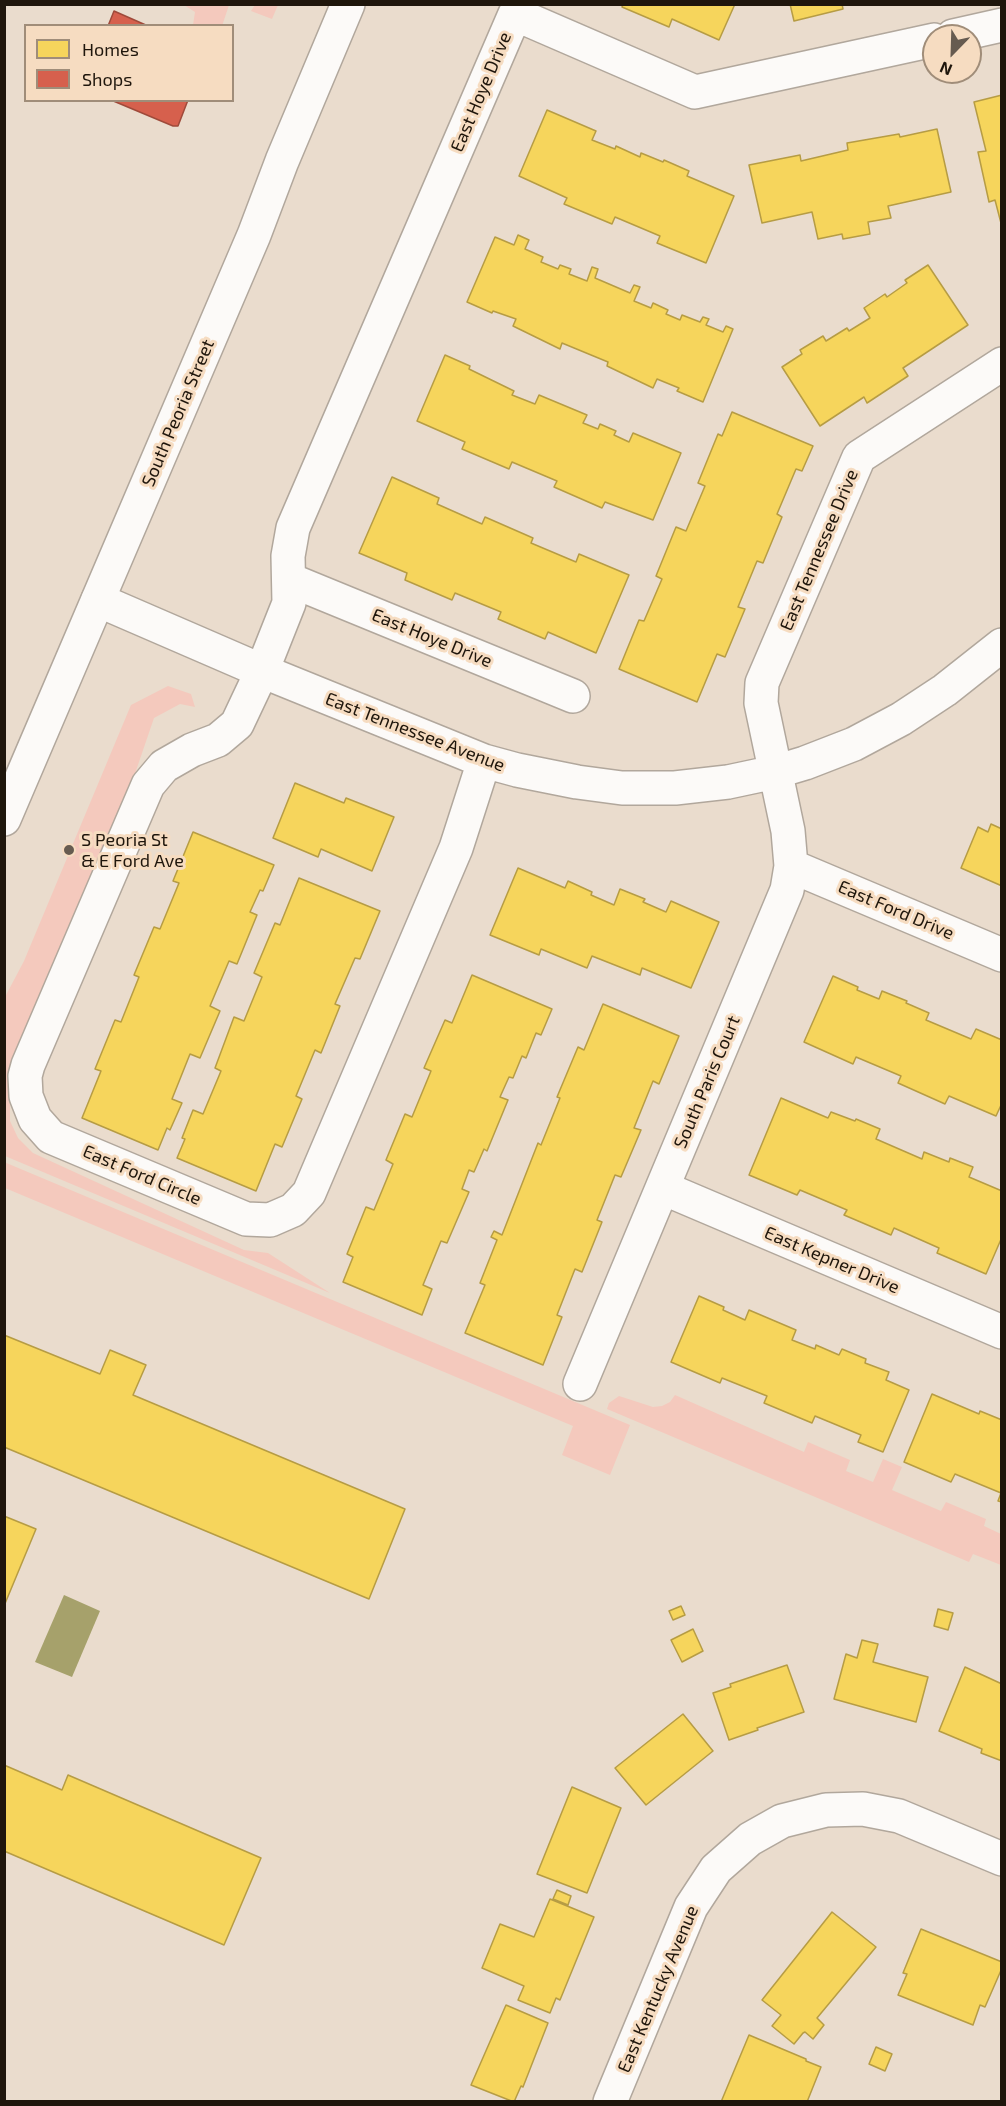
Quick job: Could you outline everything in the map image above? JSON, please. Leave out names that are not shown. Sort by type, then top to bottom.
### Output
[{"type":"street","name":"South Peoria Street","points":[[4,819],[254,235],[282,161],[348,4]]},
{"type":"street","name":"East Hoye Drive","points":[[262,670],[289,603],[288,556],[294,528],[515,14],[695,92],[922,43]]},
{"type":"street","points":[[982,30],[1002,26]]},
{"type":"street","name":"East Tennessee Drive","points":[[775,772],[760,703],[762,682],[859,457],[1002,364]]},
{"type":"street","name":"East Hoye Drive","points":[[290,580],[573,696]]},
{"type":"street","name":"East Tennessee Avenue","points":[[98,600],[484,761],[578,782],[622,788],[675,788],[728,782],[805,763],[854,744],[901,719],[945,690],[1002,645]]},
{"type":"street","name":"East Ford Circle","points":[[262,670],[237,724],[218,741],[192,750],[164,766],[148,784],[25,1076],[26,1096],[35,1119],[51,1137],[246,1219],[270,1220],[293,1210],[309,1193],[456,848],[484,761]]},
{"type":"street","name":"South Paris Court","points":[[579,1384],[787,890],[791,866],[788,831],[775,772]]},
{"type":"street","name":"East Ford Drive","points":[[791,866],[1002,955]]},
{"type":"street","name":"East Kepner Drive","points":[[663,1188],[1002,1332]]},
{"type":"street","name":"East Kentucky Avenue","points":[[610,2102],[691,1907],[716,1869],[750,1839],[782,1821],[826,1810],[863,1809],[899,1816],[1002,1859]]},
{"type":"shaded area","points":[[184,5],[229,5],[223,24],[193,24],[195,12]]},
{"type":"shaded area","points":[[255,5],[278,5],[272,19],[251,11]]},
{"type":"shaded area","points":[[168,686],[191,694],[195,707],[180,704],[154,718],[127,797],[10,1083],[10,1121],[18,1138],[33,1153],[244,1250],[268,1253],[330,1293],[5,1156],[5,997],[24,961],[131,705]]},
{"type":"shaded area","points":[[4,1162],[630,1425],[610,1475],[562,1455],[573,1426],[5,1188]]},
{"type":"shaded area","points":[[675,1395],[804,1452],[808,1442],[850,1460],[846,1471],[873,1482],[883,1459],[902,1467],[892,1490],[941,1511],[946,1502],[986,1519],[984,1526],[1001,1534],[1001,1565],[973,1554],[969,1562],[607,1409],[609,1403],[619,1396],[653,1407],[670,1402]]},
{"type":"shaded area","points":[[64,1595],[100,1611],[72,1677],[35,1662]]},
{"type":"building: Homes","points":[[623,4],[735,4],[719,40],[672,19],[669,27],[622,7]]},
{"type":"building: Homes","points":[[790,4],[842,4],[843,9],[794,21]]},
{"type":"building: Homes","points":[[1002,95],[1002,227],[995,200],[989,202],[978,152],[986,151],[974,102]]},
{"type":"building: Homes","points":[[547,110],[596,131],[592,140],[615,149],[616,146],[640,157],[641,153],[663,162],[664,160],[689,171],[687,176],[734,196],[706,263],[657,243],[660,236],[615,217],[612,224],[564,204],[567,198],[519,176]]},
{"type":"building: Homes","points":[[937,129],[951,192],[888,206],[891,218],[868,222],[870,234],[843,239],[842,234],[818,239],[812,212],[762,223],[749,165],[800,155],[801,161],[848,150],[847,143],[899,134],[900,137]]},
{"type":"building: Homes","points":[[518,235],[529,240],[525,249],[543,257],[541,262],[558,269],[560,265],[571,269],[569,274],[587,281],[592,267],[598,269],[595,278],[630,293],[634,285],[640,287],[634,301],[651,308],[653,303],[668,310],[666,314],[680,320],[682,315],[700,322],[703,317],[709,319],[706,325],[723,332],[726,326],[733,329],[703,402],[657,379],[653,388],[607,366],[608,362],[562,343],[560,349],[513,326],[516,319],[493,311],[492,313],[467,302],[495,237],[514,245]]},
{"type":"building: Homes","points":[[928,265],[968,325],[903,368],[908,376],[867,403],[864,397],[820,426],[782,367],[802,354],[800,350],[823,336],[826,341],[870,318],[864,308],[885,294],[887,297],[907,283],[905,280]]},
{"type":"building: Homes","points":[[445,355],[470,366],[469,369],[514,391],[512,395],[535,404],[539,395],[587,415],[583,423],[598,429],[600,424],[616,431],[614,435],[629,442],[633,433],[681,453],[653,520],[605,502],[602,508],[554,487],[557,481],[512,462],[509,469],[462,449],[465,442],[417,421]]},
{"type":"building: Homes","points":[[732,412],[813,446],[802,471],[796,469],[777,514],[782,517],[763,563],[757,561],[738,607],[745,609],[725,657],[717,654],[697,702],[619,669],[639,620],[644,621],[662,579],[656,576],[676,527],[686,531],[705,486],[698,483],[718,434],[722,436]]},
{"type":"building: Homes","points":[[392,477],[439,498],[437,504],[482,524],[485,517],[533,538],[531,543],[576,562],[579,554],[629,575],[596,653],[548,632],[545,639],[498,619],[501,612],[455,593],[452,600],[405,580],[407,573],[359,553]]},
{"type":"building: Homes","points":[[295,783],[344,803],[346,798],[394,817],[372,871],[321,849],[318,857],[273,838]]},
{"type":"building: Homes","points":[[991,824],[1002,829],[1002,886],[961,868],[978,827],[988,832]]},
{"type":"building: Homes","points":[[193,832],[274,865],[263,891],[260,890],[250,912],[257,915],[237,964],[229,961],[210,1006],[220,1011],[200,1058],[190,1054],[172,1099],[182,1103],[170,1130],[167,1128],[158,1150],[82,1118],[101,1071],[95,1069],[115,1020],[121,1022],[139,977],[134,975],[154,927],[160,929],[179,883],[173,881]]},
{"type":"building: Homes","points":[[518,868],[565,888],[568,881],[614,905],[620,889],[645,899],[643,902],[666,912],[671,901],[719,922],[691,988],[642,968],[640,975],[592,956],[587,968],[541,949],[539,955],[490,935]]},
{"type":"building: Homes","points":[[299,878],[380,911],[360,959],[355,958],[335,1004],[340,1006],[321,1053],[315,1050],[296,1096],[302,1099],[282,1147],[275,1144],[256,1191],[177,1158],[193,1110],[203,1114],[221,1071],[215,1068],[234,1017],[244,1021],[262,977],[254,973],[275,923],[280,925]]},
{"type":"building: Homes","points":[[472,975],[552,1009],[541,1035],[536,1033],[526,1058],[522,1056],[513,1078],[509,1077],[500,1097],[508,1100],[487,1151],[484,1149],[474,1172],[469,1170],[462,1189],[469,1192],[447,1243],[441,1241],[423,1285],[432,1289],[422,1315],[343,1282],[353,1257],[347,1254],[366,1207],[374,1210],[393,1164],[386,1160],[405,1114],[412,1117],[431,1071],[424,1068],[445,1020],[452,1023]]},
{"type":"building: Homes","points":[[833,976],[879,999],[882,991],[907,1001],[906,1003],[929,1013],[926,1020],[971,1039],[976,1029],[1002,1040],[1002,1103],[996,1116],[949,1096],[945,1104],[898,1083],[901,1076],[856,1057],[853,1064],[804,1042]]},
{"type":"building: Homes","points":[[603,1004],[679,1036],[659,1084],[653,1081],[634,1128],[641,1130],[621,1177],[615,1175],[597,1220],[602,1222],[582,1272],[575,1269],[557,1315],[562,1317],[543,1365],[465,1333],[485,1285],[480,1283],[497,1240],[491,1237],[494,1231],[502,1235],[538,1143],[541,1145],[560,1098],[557,1097],[578,1047],[584,1050]]},
{"type":"building: Homes","points":[[781,1098],[828,1118],[831,1112],[880,1129],[876,1139],[922,1159],[924,1152],[949,1162],[950,1158],[973,1167],[969,1177],[1002,1191],[1002,1237],[986,1274],[937,1253],[939,1248],[894,1228],[891,1235],[844,1215],[847,1210],[800,1190],[797,1195],[749,1175]]},
{"type":"building: Homes","points":[[699,1296],[724,1307],[723,1310],[745,1320],[749,1310],[796,1330],[792,1340],[815,1349],[816,1345],[839,1355],[842,1349],[866,1359],[865,1363],[889,1372],[886,1380],[909,1390],[883,1452],[858,1442],[861,1435],[815,1416],[812,1423],[764,1403],[767,1396],[722,1378],[720,1383],[671,1362]]},
{"type":"building: Homes","points":[[4,1335],[100,1374],[110,1350],[146,1365],[133,1395],[405,1509],[369,1599],[4,1447]]},
{"type":"building: Homes","points":[[932,1394],[979,1414],[980,1411],[1002,1420],[1002,1502],[998,1501],[1001,1493],[955,1474],[951,1482],[904,1462]]},
{"type":"building: Homes","points":[[4,1516],[36,1529],[4,1606]]},
{"type":"building: Homes","points":[[681,1606],[685,1615],[673,1620],[669,1611]]},
{"type":"building: Homes","points":[[938,1609],[953,1613],[948,1630],[934,1626]]},
{"type":"building: Homes","points":[[693,1629],[703,1651],[682,1662],[671,1640]]},
{"type":"building: Homes","points":[[862,1640],[878,1644],[873,1662],[928,1677],[916,1722],[834,1699],[846,1654],[857,1658]]},
{"type":"building: Homes","points":[[787,1665],[804,1712],[729,1740],[713,1693],[731,1687],[730,1684]]},
{"type":"building: Homes","points":[[965,1667],[1002,1684],[1002,1761],[981,1753],[982,1749],[939,1731]]},
{"type":"building: Homes","points":[[683,1714],[713,1751],[646,1805],[615,1768]]},
{"type":"building: Homes","points":[[4,1765],[62,1790],[68,1775],[261,1858],[224,1945],[4,1851]]},
{"type":"building: Homes","points":[[572,1787],[621,1808],[587,1893],[537,1874]]},
{"type":"building: Homes","points":[[557,1890],[571,1896],[568,1905],[553,1899]]},
{"type":"building: Homes","points":[[550,1899],[594,1917],[560,2000],[556,1998],[550,2013],[518,2000],[524,1986],[482,1968],[500,1924],[534,1937]]},
{"type":"building: Homes","points":[[832,1912],[876,1947],[817,2018],[824,2025],[813,2039],[805,2032],[794,2044],[772,2026],[781,2015],[762,2000]]},
{"type":"building: Homes","points":[[921,1929],[1002,1962],[1002,1968],[985,2007],[980,2005],[973,2025],[898,1995],[907,1974],[903,1973]]},
{"type":"building: Homes","points":[[506,2005],[548,2023],[523,2087],[521,2086],[514,2102],[471,2085]]},
{"type":"building: Homes","points":[[749,2035],[821,2067],[807,2102],[721,2102]]},
{"type":"building: Homes","points":[[876,2047],[892,2054],[885,2071],[869,2064]]},
{"type":"building: Shops","points":[[114,11],[143,24],[109,24]]},
{"type":"building: Shops","points":[[116,102],[187,102],[178,126]]},
{"type":"place","name":"S Peoria St & E Ford Ave","points":[[69,850]]}]
